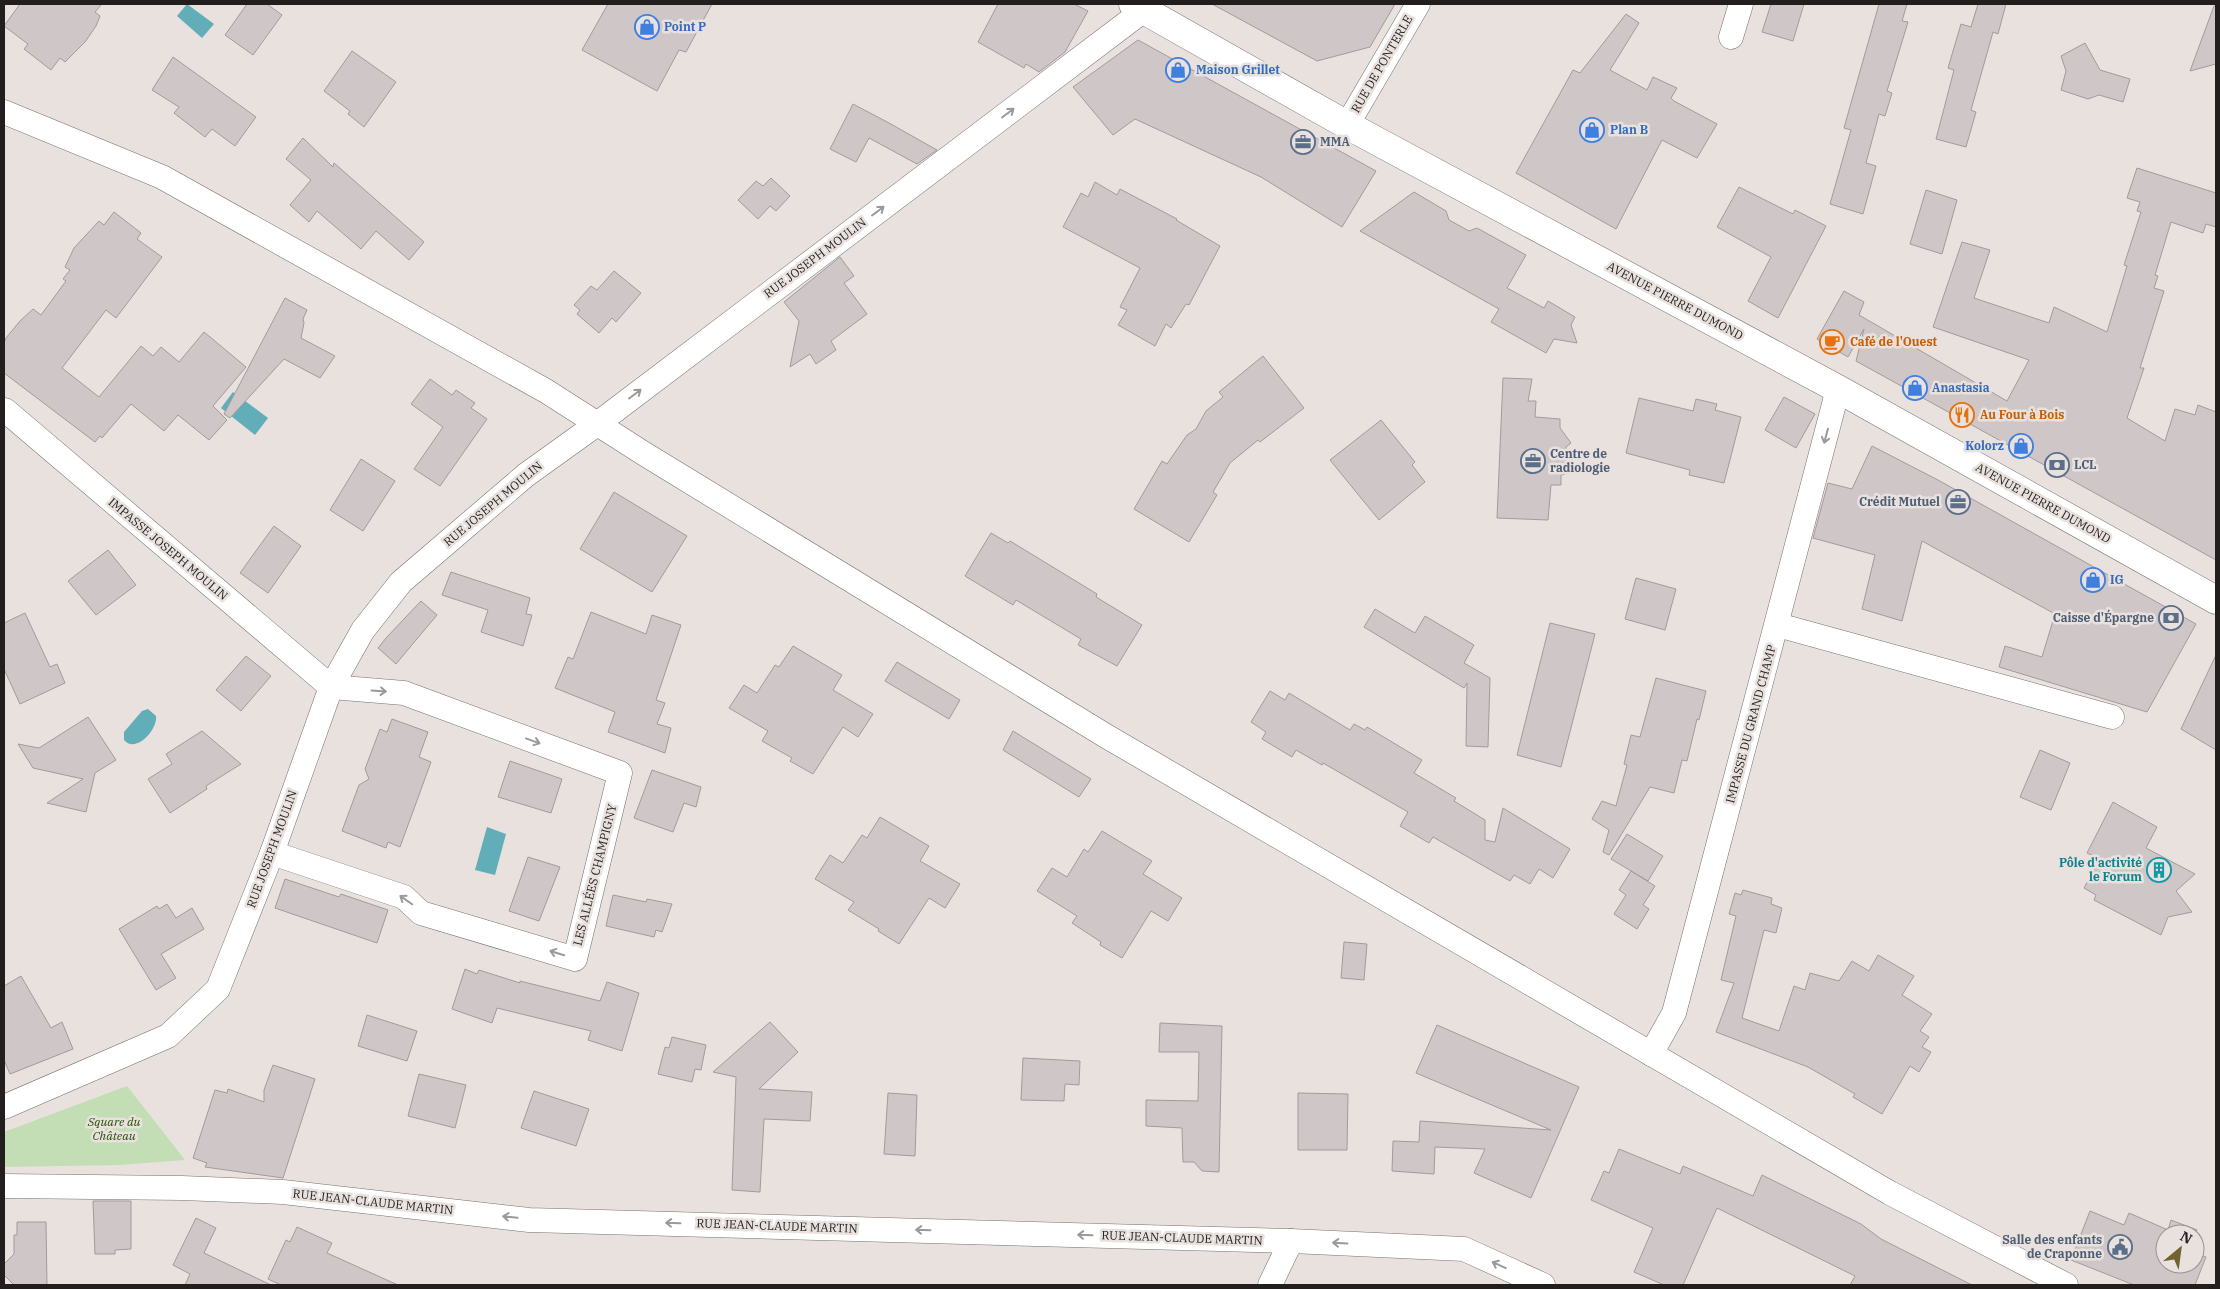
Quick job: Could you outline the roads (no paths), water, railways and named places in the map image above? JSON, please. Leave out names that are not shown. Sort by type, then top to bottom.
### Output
[{"type":"main road","name":"AVENUE PIERRE DUMOND","points":[[1139,7],[1347,125],[1838,389],[2216,600]]},
{"type":"street","name":"RUE DE PONTERLE","points":[[1347,125],[1418,4]]},
{"type":"street","points":[[1731,37],[1742,4]]},
{"type":"street","name":"RUE JOSEPH MOULIN","points":[[4,1106],[168,1036],[195,1013],[218,989],[272,853],[331,687],[362,630],[401,582],[526,475],[597,424],[1139,7]]},
{"type":"street","points":[[4,112],[162,177],[546,391],[1106,736],[1890,1193],[2066,1285]]},
{"type":"street","name":"IMPASSE DU GRAND CHAMP","points":[[1652,1054],[1674,1013],[1778,624],[1838,389]]},
{"type":"street","name":"IMPASSE JOSEPH MOULIN","points":[[5,410],[331,687]]},
{"type":"street","points":[[1778,624],[2112,717]]},
{"type":"street","name":"LES ALLÉES CHAMPIGNY","points":[[272,853],[404,897],[420,913],[575,959],[620,773],[404,693],[331,687]]},
{"type":"street","name":"RUE JEAN-CLAUDE MARTIN","points":[[4,1186],[182,1188],[283,1192],[530,1220],[1291,1241],[1464,1250],[1543,1285]]},
{"type":"street","points":[[1270,1285],[1291,1241]]},
{"type":"water","points":[[187,4],[214,24],[202,38],[177,16]]},
{"type":"water","points":[[233,392],[268,418],[255,435],[221,408]]},
{"type":"water","points":[[148,709],[156,716],[154,727],[140,742],[129,744],[124,740],[124,732],[142,711]]},
{"type":"water","points":[[487,827],[506,834],[495,875],[475,870]]},
{"type":"place","name":"Point P","points":[[647,27]]},
{"type":"place","name":"Maison Grillet","points":[[1178,70]]},
{"type":"place","name":"Plan B","points":[[1592,130]]},
{"type":"place","name":"MMA","points":[[1303,142]]},
{"type":"place","name":"Café de l'Ouest","points":[[1832,342]]},
{"type":"place","name":"Anastasia","points":[[1915,388]]},
{"type":"place","name":"Au Four à Bois","points":[[1962,415]]},
{"type":"place","name":"Kolorz","points":[[2021,446]]},
{"type":"place","name":"Centre de radiologie","points":[[1533,461]]},
{"type":"place","name":"LCL","points":[[2057,465]]},
{"type":"place","name":"Crédit Mutuel","points":[[1958,502]]},
{"type":"place","name":"IG","points":[[2093,580]]},
{"type":"place","name":"Caisse d'Épargne","points":[[2171,618]]},
{"type":"place","name":"Pôle d'activité le Forum","points":[[2159,870]]},
{"type":"place","name":"Salle des enfants de Craponne","points":[[2120,1247]]},
{"type":"park label","name":"Square du Château","points":[[114,1129]]}]
